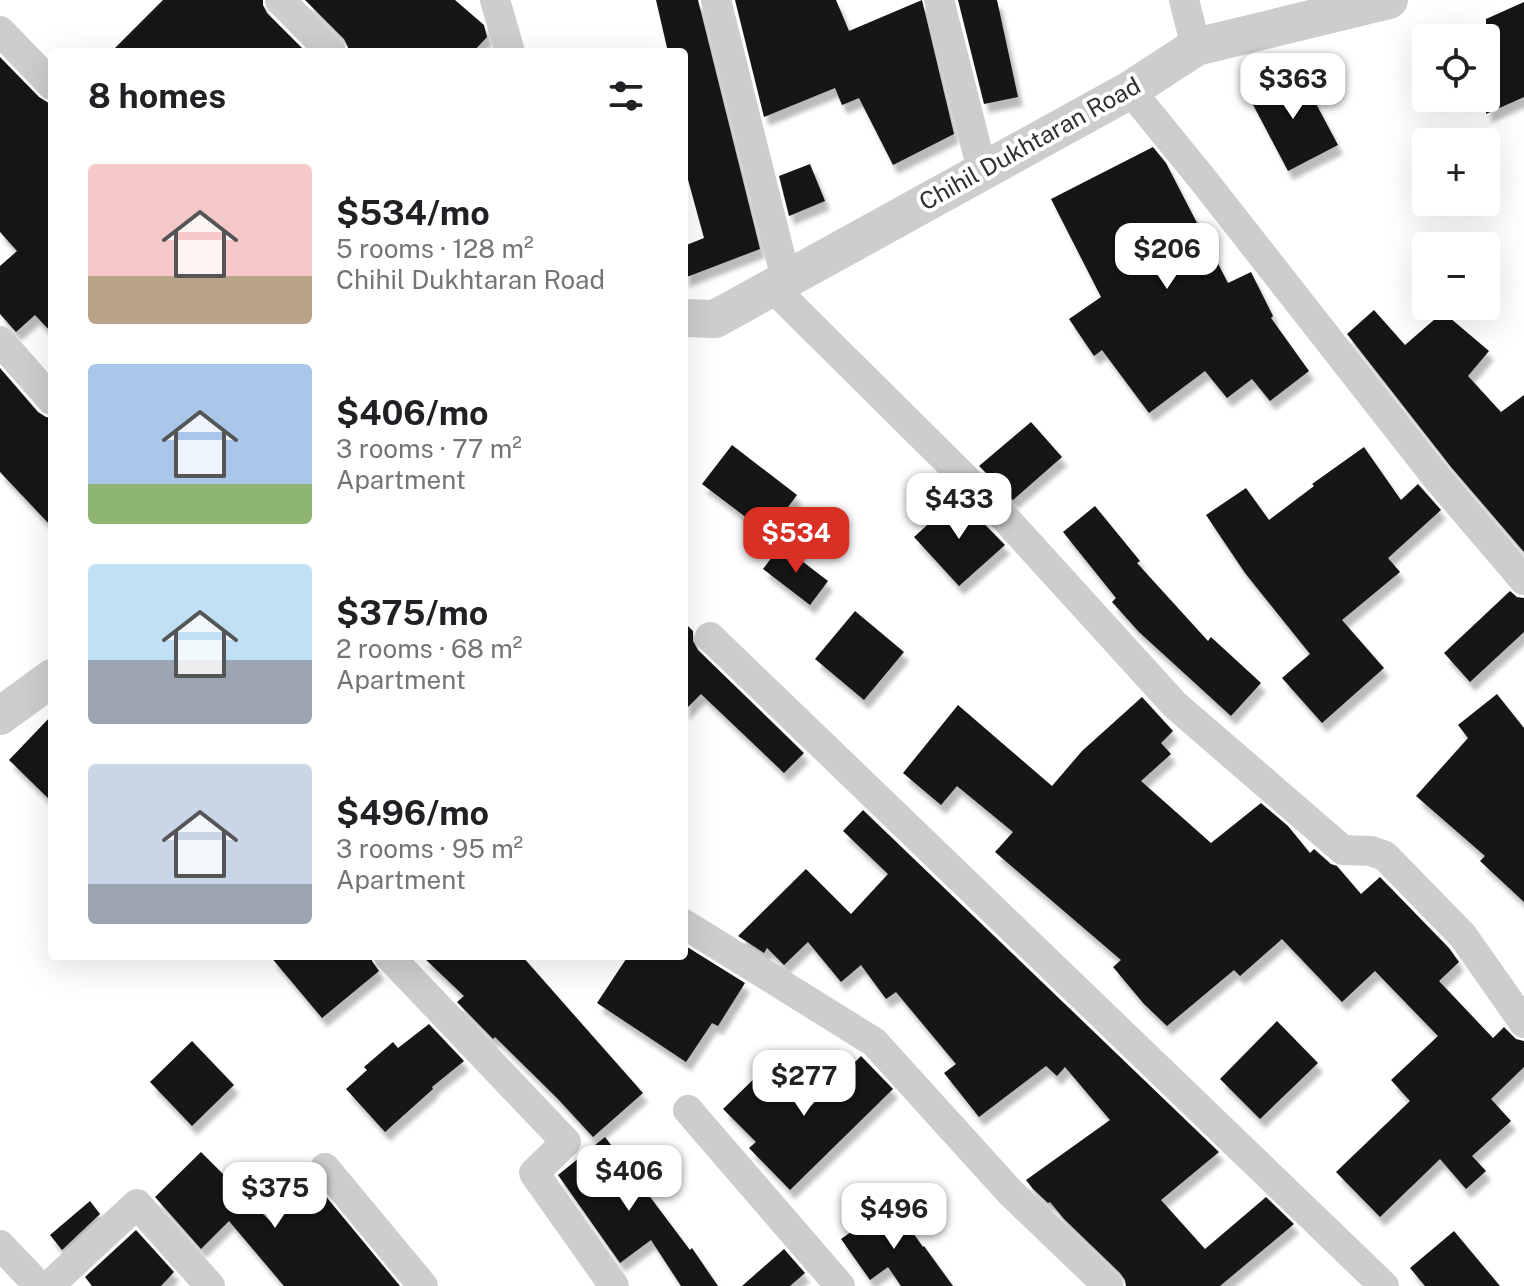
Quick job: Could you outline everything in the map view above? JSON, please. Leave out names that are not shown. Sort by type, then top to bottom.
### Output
[{"type":"street","points":[[280,0],[327,48]]},
{"type":"street","points":[[495,0],[509,48]]},
{"type":"street","points":[[716,0],[779,283],[1004,517],[1175,705],[1343,850],[1371,851],[1385,856],[1463,936],[1524,1023]]},
{"type":"street","points":[[939,0],[982,170]]},
{"type":"street","points":[[1184,0],[1196,47]]},
{"type":"street","name":"Chihil Dukhtaran Road","points":[[688,318],[715,319],[1130,90],[1196,47],[1389,0]]},
{"type":"street","points":[[0,31],[48,81]]},
{"type":"street","points":[[1130,90],[1437,478],[1524,580]]},
{"type":"street","points":[[0,341],[48,395]]},
{"type":"street","points":[[710,637],[1384,1286]]},
{"type":"street","points":[[6,701],[48,680]]},
{"type":"street","points":[[688,926],[874,1042],[1010,1192],[1108,1286]]},
{"type":"street","points":[[393,960],[566,1142],[534,1173],[614,1286]]},
{"type":"street","points":[[688,1110],[840,1286]]},
{"type":"street","points":[[325,1168],[423,1286]]},
{"type":"street","points":[[49,1286],[137,1204],[210,1286]]},
{"type":"street","points":[[0,1245],[39,1286]]},
{"type":"building","points":[[163,0],[263,0],[267,13],[302,48],[115,48]]},
{"type":"building","points":[[305,0],[455,0],[484,25],[487,37],[477,48],[348,48],[344,39]]},
{"type":"building","points":[[656,0],[698,0],[760,249],[688,276],[688,244],[704,238],[688,180],[688,48],[667,48]]},
{"type":"building","points":[[735,0],[836,0],[849,31],[922,0],[954,134],[893,165],[859,98],[842,105],[835,88],[764,117]]},
{"type":"building","points":[[958,0],[997,0],[1018,97],[984,104]]},
{"type":"building","points":[[1524,2],[1524,97],[1500,108],[1500,24],[1486,24],[1486,19]]},
{"type":"building","points":[[0,57],[48,103],[48,329],[35,315],[16,332],[0,314],[0,266],[17,251],[0,232]]},
{"type":"building","points":[[1298,70],[1338,145],[1288,171],[1249,97]]},
{"type":"building","points":[[1153,147],[1166,163],[1228,283],[1251,272],[1273,316],[1271,318],[1309,371],[1270,401],[1252,379],[1227,398],[1205,371],[1149,413],[1102,350],[1094,356],[1069,319],[1101,297],[1051,199]]},
{"type":"building","points":[[810,164],[825,201],[789,216],[779,176]]},
{"type":"building","points":[[1374,310],[1405,345],[1434,320],[1452,320],[1489,351],[1468,376],[1501,412],[1524,395],[1524,552],[1451,467],[1347,334]]},
{"type":"building","points":[[0,368],[38,412],[48,417],[48,523],[0,472]]},
{"type":"building","points":[[1031,422],[1062,457],[1013,500],[979,466]]},
{"type":"building","points":[[732,445],[797,495],[768,534],[702,484]]},
{"type":"building","points":[[1364,447],[1401,500],[1418,484],[1441,510],[1388,558],[1400,572],[1342,620],[1384,668],[1322,723],[1282,678],[1310,654],[1245,573],[1206,515],[1246,488],[1269,520]]},
{"type":"building","points":[[958,497],[1005,545],[959,586],[914,537]]},
{"type":"building","points":[[1095,506],[1140,561],[1137,563],[1208,641],[1211,637],[1261,683],[1231,716],[1139,632],[1112,602],[1116,598],[1063,532]]},
{"type":"building","points":[[781,545],[828,581],[810,605],[763,569]]},
{"type":"building","points":[[1510,591],[1524,598],[1524,632],[1470,682],[1444,653]]},
{"type":"building","points":[[855,611],[904,652],[864,700],[815,659]]},
{"type":"building","points":[[688,626],[693,631],[693,641],[698,650],[804,753],[784,773],[701,694],[688,707]]},
{"type":"building","points":[[1497,694],[1524,728],[1524,902],[1480,861],[1485,856],[1416,796],[1468,738],[1458,725]]},
{"type":"building","points":[[1142,697],[1173,731],[1161,743],[1171,754],[1141,781],[1211,843],[1261,803],[1288,826],[1310,853],[1314,849],[1337,866],[1361,894],[1380,877],[1459,962],[1439,981],[1493,1038],[1504,1027],[1516,1039],[1524,1041],[1524,1067],[1491,1099],[1511,1121],[1472,1156],[1486,1171],[1466,1189],[1440,1159],[1380,1217],[1336,1172],[1410,1101],[1391,1080],[1438,1036],[1375,971],[1342,1002],[1282,939],[1240,976],[1234,970],[1167,1026],[1113,967],[1121,960],[995,852],[1013,832],[957,786],[941,805],[903,773],[958,705],[1052,786],[1082,751]]},
{"type":"building","points":[[48,719],[48,798],[9,760]]},
{"type":"building","points":[[863,810],[1219,1152],[1161,1200],[1205,1249],[1266,1197],[1294,1224],[1220,1286],[1126,1286],[1120,1273],[1026,1180],[1110,1120],[1065,1067],[1057,1076],[1046,1066],[979,1117],[944,1073],[956,1064],[896,992],[886,999],[861,965],[841,982],[808,942],[784,965],[767,948],[764,953],[738,936],[806,869],[851,914],[888,874],[843,831]]},
{"type":"building","points":[[688,947],[745,983],[718,1026],[712,1023],[686,1062],[597,1003],[625,960],[688,960]]},
{"type":"building","points":[[273,960],[372,960],[379,971],[322,1018]]},
{"type":"building","points":[[426,960],[526,960],[643,1093],[593,1137],[457,1002],[464,996]]},
{"type":"building","points":[[1277,1021],[1318,1063],[1260,1119],[1220,1079]]},
{"type":"building","points":[[429,1024],[464,1061],[385,1132],[346,1089],[367,1070],[364,1067],[393,1042],[398,1048]]},
{"type":"building","points":[[192,1041],[234,1085],[192,1126],[150,1082]]},
{"type":"building","points":[[861,1056],[893,1089],[790,1190],[749,1148],[756,1142],[723,1109],[769,1064],[811,1106]]},
{"type":"building","points":[[605,1137],[718,1286],[681,1286],[651,1240],[620,1263],[558,1175]]},
{"type":"building","points":[[201,1152],[272,1223],[314,1182],[400,1286],[284,1286],[229,1221],[201,1249],[155,1197]]},
{"type":"building","points":[[90,1201],[100,1214],[62,1250],[50,1235]]},
{"type":"building","points":[[892,1203],[953,1286],[901,1286],[888,1267],[870,1280],[841,1239]]},
{"type":"building","points":[[136,1230],[174,1272],[161,1286],[92,1286],[85,1277]]},
{"type":"building","points":[[1454,1231],[1500,1286],[1425,1286],[1410,1268]]},
{"type":"building","points":[[784,1249],[805,1273],[790,1286],[742,1286]]}]
